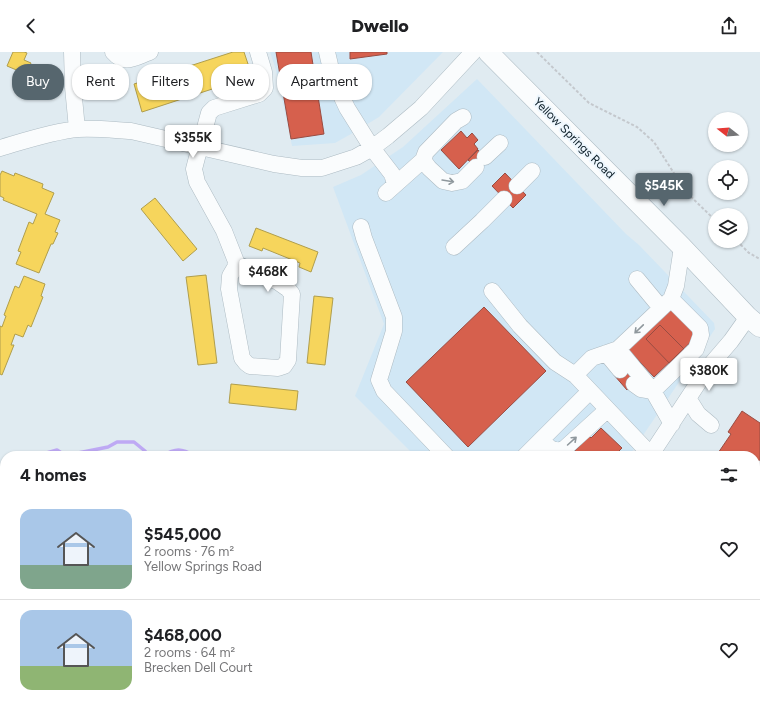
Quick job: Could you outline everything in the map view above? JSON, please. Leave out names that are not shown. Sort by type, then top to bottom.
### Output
[{"type":"main road","name":"Yellow Springs Road","points":[[488,52],[682,247],[754,322]]},
{"type":"street","points":[[72,52],[73,87],[77,129]]},
{"type":"street","points":[[112,52],[118,58],[126,60],[150,52]]},
{"type":"street","points":[[237,264],[230,276],[229,289],[242,358],[250,366],[278,368],[284,366],[288,360],[292,294],[278,282],[237,264],[224,231],[197,182],[194,169],[209,113],[214,108],[259,94],[265,88],[264,72],[258,52]]},
{"type":"street","points":[[327,52],[333,78],[347,108],[372,148],[392,174],[390,188],[423,160],[426,152],[456,121],[463,117]]},
{"type":"street","points":[[0,148],[51,134],[77,129],[108,129],[131,131],[274,164],[302,168],[322,168],[356,157],[372,148],[388,136],[421,108],[473,52]]},
{"type":"street","points":[[423,160],[443,181],[452,183],[462,181],[500,143]]},
{"type":"street","points":[[517,186],[532,171]]},
{"type":"street","points":[[454,247],[504,199]]},
{"type":"street","points":[[361,227],[394,317],[394,331],[379,380],[384,391],[441,451]]},
{"type":"street","points":[[575,376],[592,358],[612,351],[666,303],[676,286],[682,247]]},
{"type":"street","points":[[634,384],[641,389],[653,390],[696,350],[701,335],[700,328],[637,279]]},
{"type":"street","points":[[492,291],[514,320],[554,362],[575,376],[646,451]]},
{"type":"street","points":[[654,451],[713,362],[731,340],[754,322]]},
{"type":"street","points":[[612,351],[620,370]]},
{"type":"street","points":[[612,351],[653,390],[672,424]]},
{"type":"street","points":[[529,451],[590,391]]},
{"type":"street","points":[[688,398],[698,414],[711,425]]},
{"type":"street","points":[[541,440],[550,448],[557,451],[564,449],[607,410]]},
{"type":"path","points":[[537,52],[589,103],[637,127],[654,142],[686,192],[708,213]]},
{"type":"path","points":[[744,248],[760,260]]},
{"type":"shaded area","points":[[270,52],[443,52],[379,117],[335,143],[292,146],[282,100],[372,100],[372,64],[277,64],[277,75]]},
{"type":"shaded area","points":[[477,79],[714,323],[715,329],[632,451],[410,451],[355,396],[384,324],[333,187],[361,175],[403,147]]},
{"type":"building: Homes","points":[[13,52],[27,53],[24,60],[31,63],[12,64],[12,68],[7,66]]},
{"type":"building: Homes","points":[[233,52],[244,52],[248,64],[211,64],[211,89],[203,92],[203,64],[196,64]]},
{"type":"building: Homes","points":[[137,83],[137,94],[134,84]]},
{"type":"building: Homes","points":[[139,100],[179,100],[142,112]]},
{"type":"building: Homes","points":[[2,171],[14,176],[15,173],[43,184],[42,188],[54,193],[45,214],[60,220],[55,232],[58,233],[53,244],[51,244],[39,273],[16,264],[21,252],[18,251],[29,222],[33,224],[37,214],[3,200],[4,198],[0,196],[0,175]]},
{"type":"building: Homes","points":[[155,198],[197,249],[183,261],[141,209]]},
{"type":"building: Homes","points":[[256,228],[318,252],[311,272],[299,267],[300,263],[263,248],[262,251],[249,246]]},
{"type":"building: Homes","points":[[206,275],[217,363],[198,365],[186,277]]},
{"type":"building: Homes","points":[[24,276],[45,284],[41,296],[43,297],[31,327],[28,325],[23,337],[15,334],[11,345],[14,345],[2,375],[0,374],[0,326],[2,327],[6,316],[4,315],[15,286],[19,288]]},
{"type":"building: Homes","points":[[314,296],[333,298],[325,365],[307,363]]},
{"type":"building: Homes","points":[[231,384],[298,391],[296,410],[229,403]]},
{"type":"building: Shops","points":[[276,52],[311,52],[313,64],[278,64]]},
{"type":"building: Shops","points":[[350,52],[387,52],[387,54],[350,59]]},
{"type":"building: Shops","points":[[284,100],[319,100],[324,134],[291,139]]},
{"type":"building: Shops","points":[[461,131],[467,138],[472,133],[478,140],[474,144],[478,149],[459,169],[441,150]]},
{"type":"building: Shops","points":[[478,150],[488,161],[479,170],[468,160]]},
{"type":"building: Shops","points":[[505,173],[526,195],[513,208],[492,186]]},
{"type":"building: Shops","points":[[484,307],[546,371],[468,447],[406,382]]},
{"type":"building: Shops","points":[[670,308],[697,336],[654,377],[627,348]]},
{"type":"building: Shops","points":[[660,325],[687,352],[672,366],[646,339]]},
{"type":"building: Shops","points":[[624,365],[638,380],[627,390],[614,375]]},
{"type":"building: Shops","points":[[742,411],[760,423],[760,451],[719,451],[731,434],[728,432]]},
{"type":"building: Shops","points":[[601,428],[622,448],[619,451],[575,451],[589,436],[591,438]]},
{"type":"waterway","points":[[88,451],[108,447],[117,442],[134,442],[145,451]]},
{"type":"waterway","points":[[54,451],[58,451]]},
{"type":"waterway","points":[[173,451],[184,451]]}]
